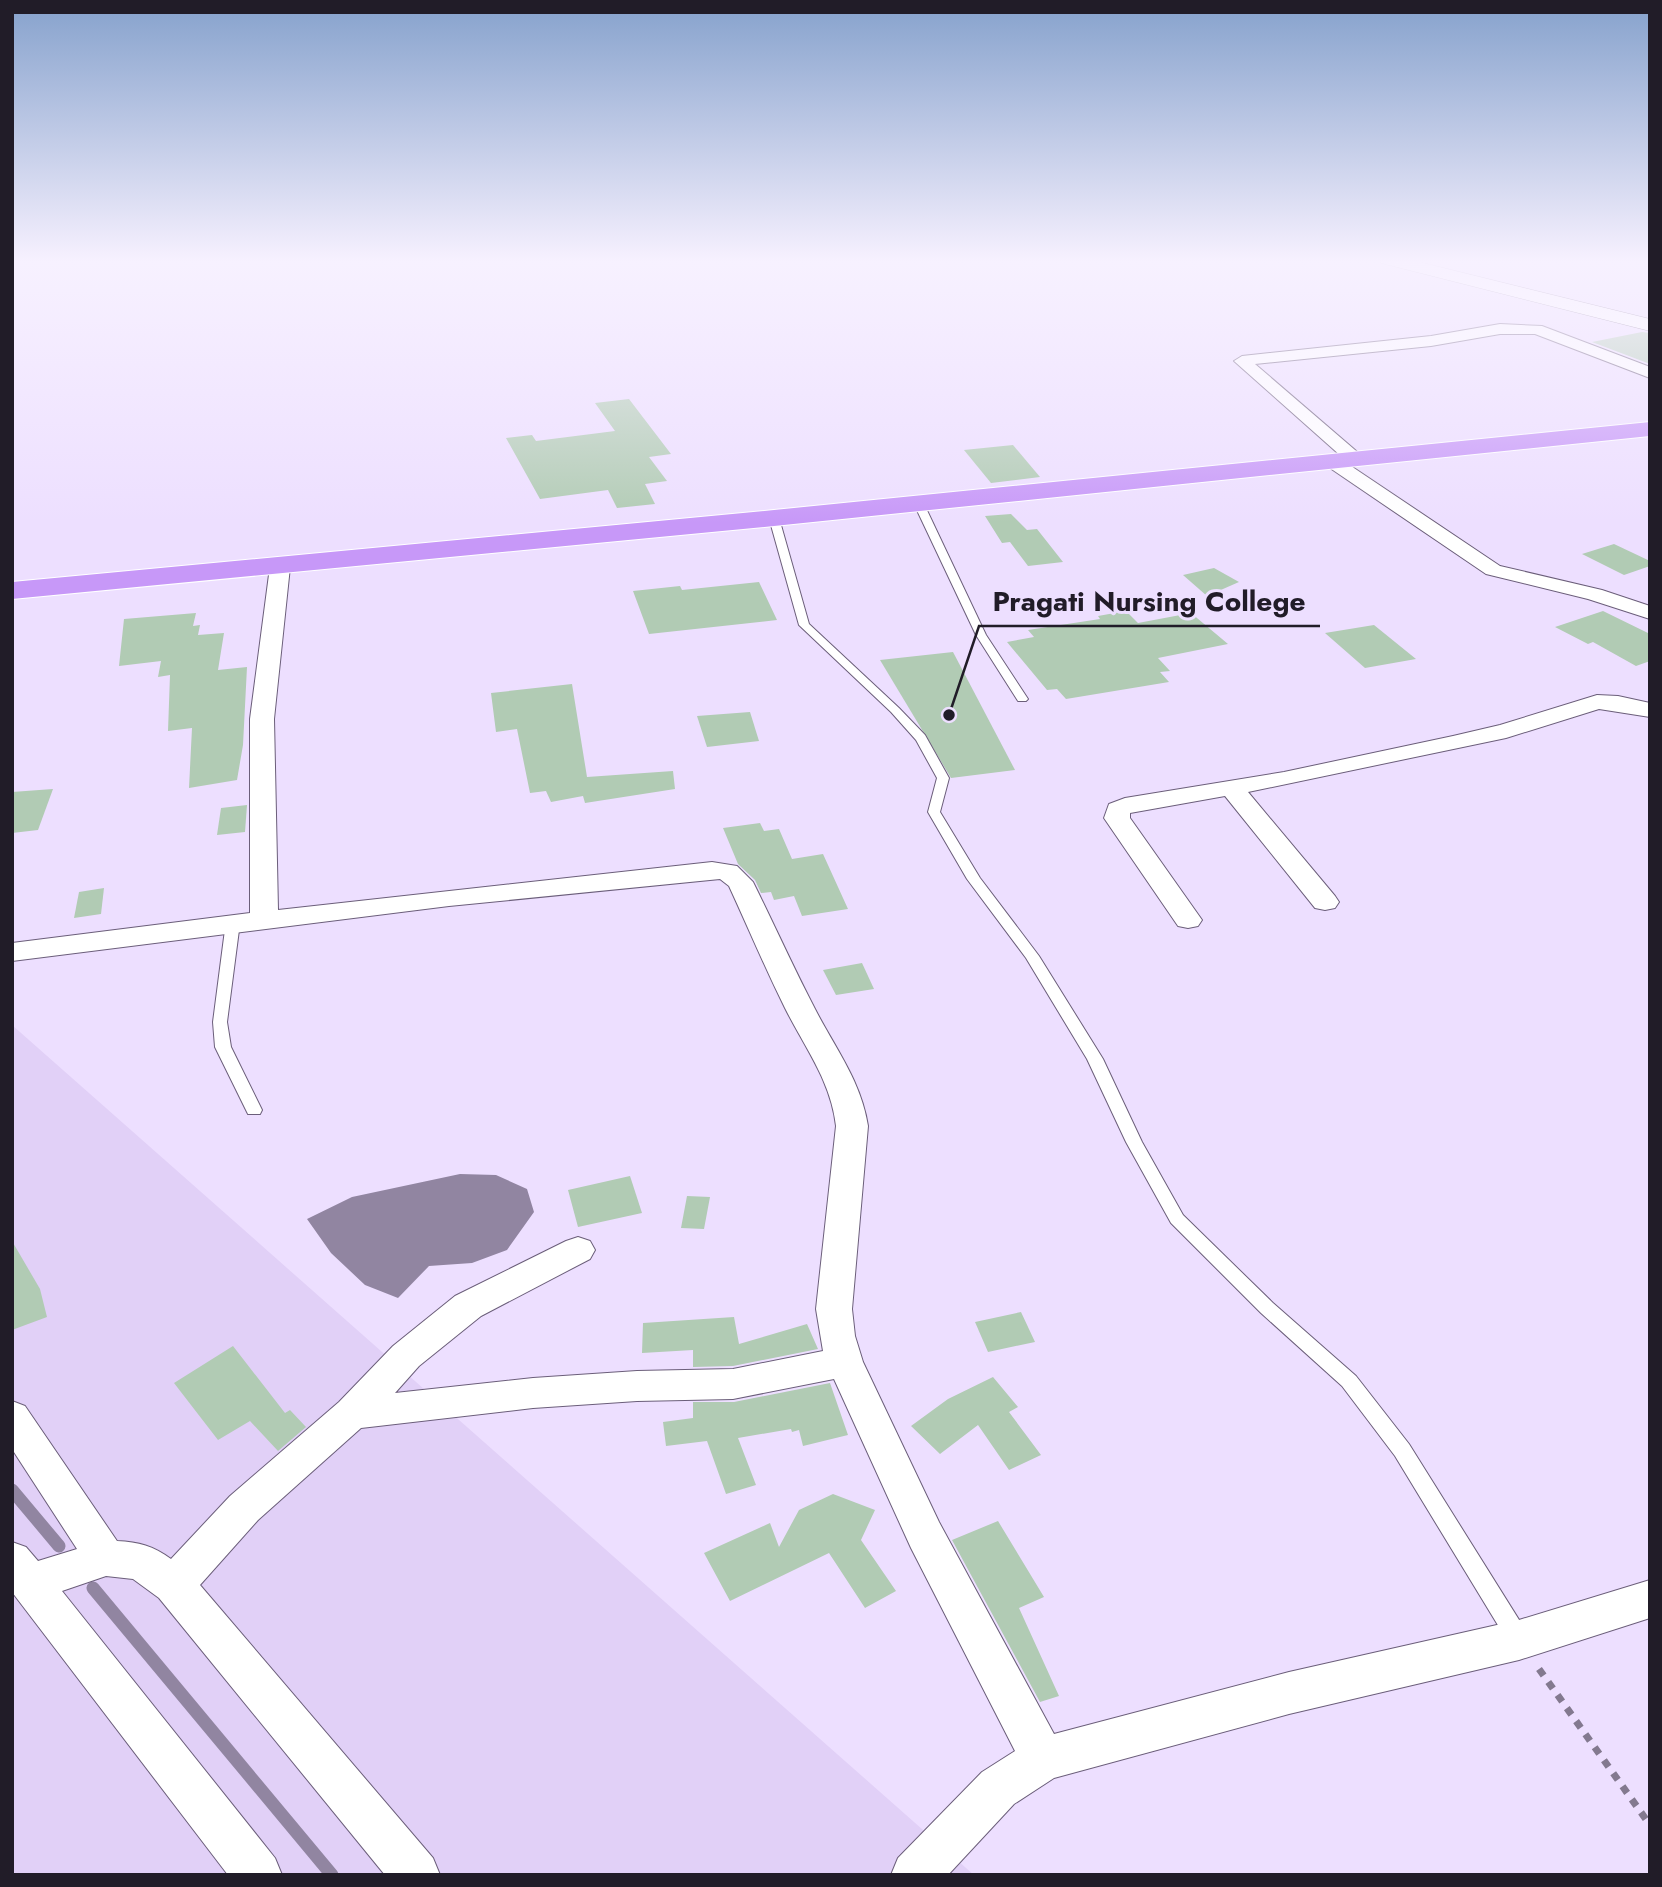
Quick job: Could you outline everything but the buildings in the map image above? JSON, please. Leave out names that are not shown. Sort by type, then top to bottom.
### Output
[{"type":"highway","points":[[12,591],[919,504],[1650,429]]},
{"type":"street","points":[[1374,347],[1242,361],[1345,461],[1493,570],[1595,594],[1650,613]]},
{"type":"street","points":[[1583,347],[1650,373]]},
{"type":"street","points":[[248,921],[262,719],[280,567]]},
{"type":"street","points":[[1188,920],[1116,818],[1118,809],[1133,803],[1297,776],[1480,737],[1597,702],[1618,703],[1650,710]]},
{"type":"street","points":[[1231,788],[1325,902]]},
{"type":"street","points":[[12,952],[248,921],[712,870],[728,872],[740,882],[801,1011],[842,1081],[851,1102],[852,1126],[834,1309],[837,1336],[845,1362],[925,1535],[1042,1759]]},
{"type":"street","points":[[174,1585],[244,1508],[352,1413],[406,1356],[468,1306],[578,1250]]},
{"type":"street","points":[[352,1413],[533,1393],[733,1384],[845,1362]]},
{"type":"street","points":[[12,1417],[106,1558]]},
{"type":"street","points":[[258,1875],[22,1571],[106,1558],[141,1561],[174,1585],[416,1875]]},
{"type":"street","points":[[915,1875],[999,1788],[1042,1759],[1289,1693],[1530,1637],[1650,1600]]},
{"type":"lane","points":[[919,504],[981,635],[1021,699]]},
{"type":"lane","points":[[774,518],[804,625],[921,738],[943,778],[934,812],[974,879],[1032,956],[1095,1059],[1134,1142],[1177,1219],[1267,1308],[1349,1381],[1402,1450],[1530,1637]]},
{"type":"lane","points":[[248,921],[220,1022],[223,1047],[254,1110]]},
{"type":"path","points":[[1530,1637],[1596,1752],[1650,1825]]},
{"type":"shaded area","points":[[12,1025],[974,1875],[12,1875]]},
{"type":"shaded area","points":[[460,1174],[496,1175],[527,1189],[534,1212],[507,1250],[472,1263],[429,1266],[398,1298],[365,1285],[331,1253],[307,1219],[352,1197]]},
{"type":"waterway","points":[[12,1490],[59,1546]]},
{"type":"waterway","points":[[93,1588],[332,1875]]},
{"type":"place","name":"Pragati Nursing College","points":[[949,715]]}]
